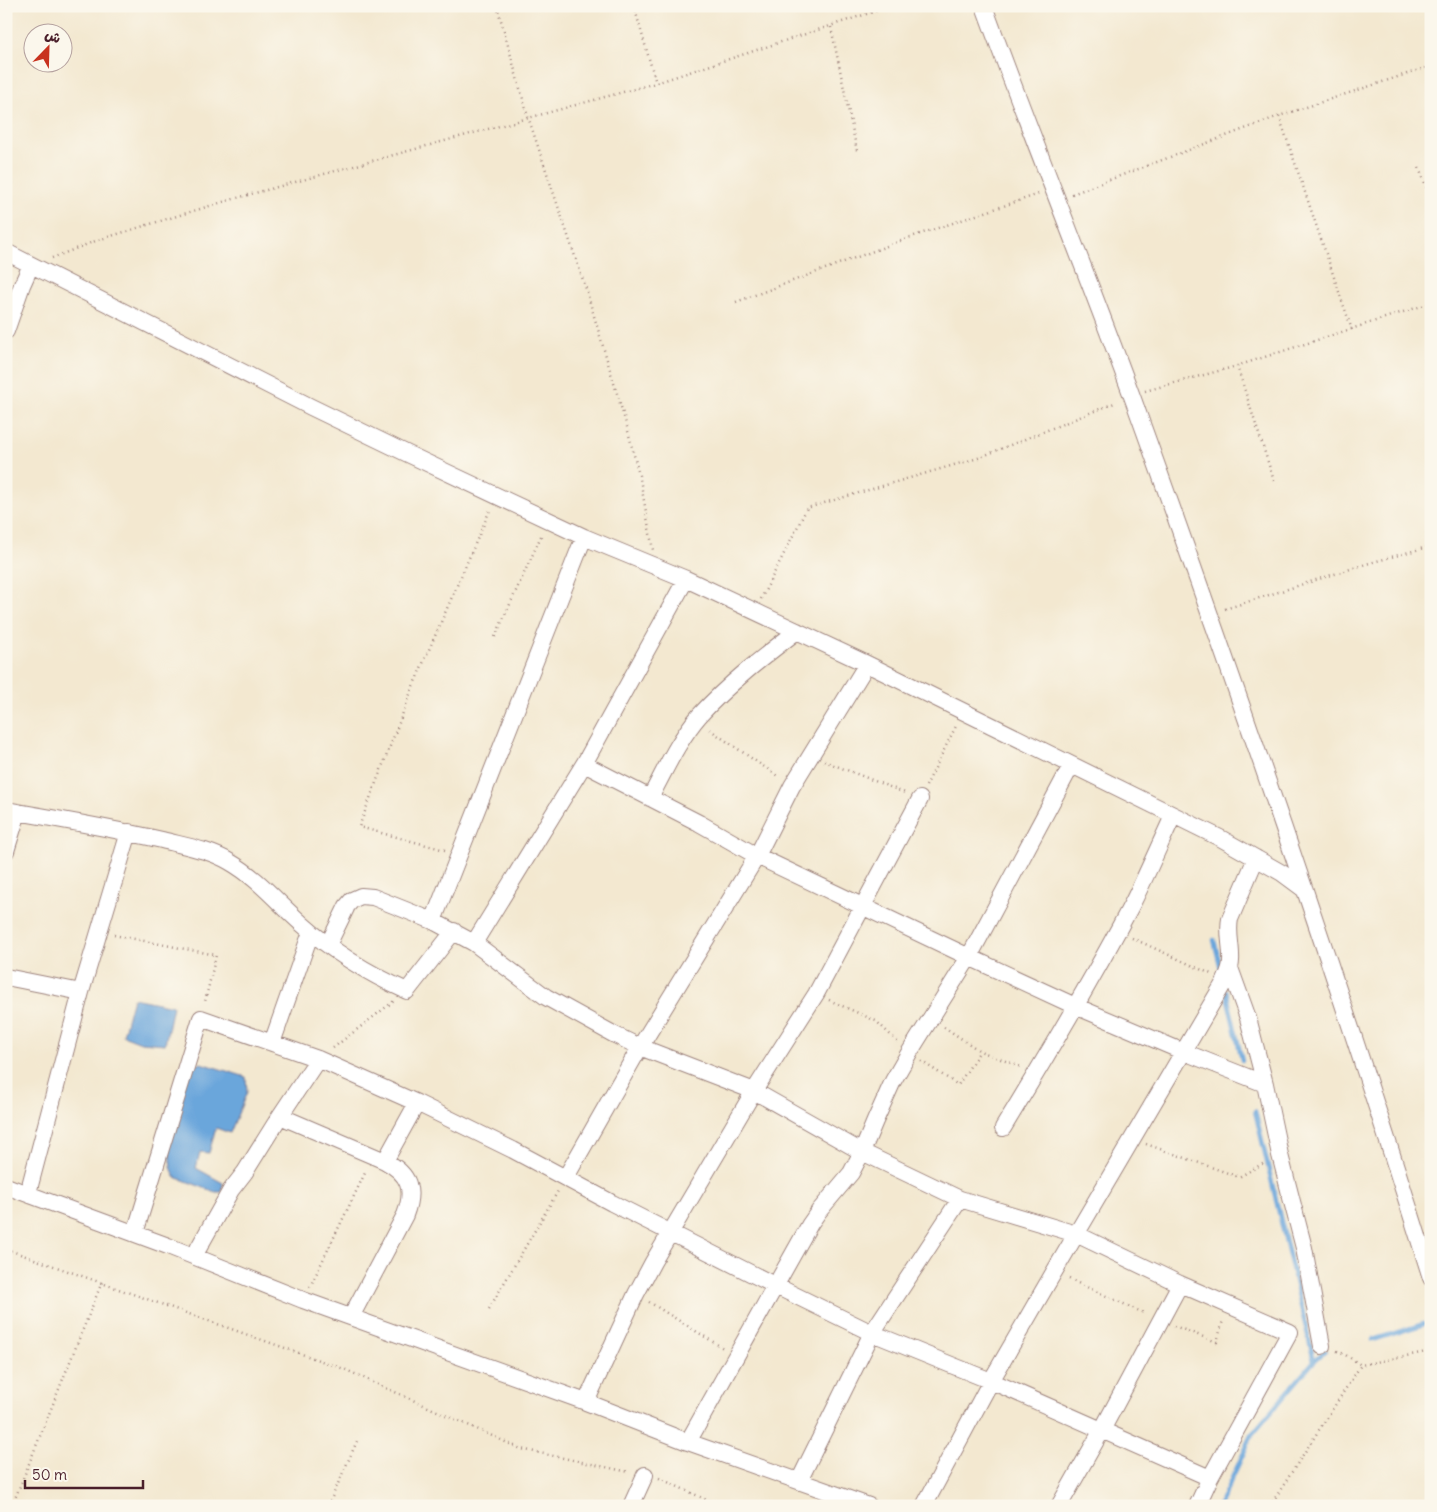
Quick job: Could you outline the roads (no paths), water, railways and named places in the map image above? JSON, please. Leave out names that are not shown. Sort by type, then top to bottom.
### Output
[{"type":"street","points":[[984,6],[1055,195],[1136,394],[1369,1080],[1431,1278]]},
{"type":"street","points":[[6,252],[311,408],[549,520],[656,566],[867,664],[1256,858],[1305,890]]},
{"type":"street","points":[[6,331],[31,265]]},
{"type":"street","points":[[434,921],[584,536]]},
{"type":"street","points":[[474,943],[584,764],[686,580]]},
{"type":"street","points":[[650,798],[675,751],[698,717],[734,683],[797,631]]},
{"type":"street","points":[[566,1177],[640,1047],[757,856],[792,786],[867,664]]},
{"type":"street","points":[[584,764],[757,856],[969,957],[1075,1006],[1266,1084]]},
{"type":"street","points":[[688,1442],[814,1218],[851,1173],[882,1104],[909,1053],[969,957],[1071,766]]},
{"type":"street","points":[[586,1402],[636,1294],[670,1231],[754,1091],[816,994],[920,799]]},
{"type":"street","points":[[6,851],[12,811],[128,832],[212,853],[230,862],[247,874],[328,945],[368,972],[407,991],[454,931]]},
{"type":"street","points":[[1003,1128],[1075,1006],[1134,900],[1173,816]]},
{"type":"street","points":[[28,1193],[81,992],[128,832]]},
{"type":"street","points":[[924,1506],[991,1381],[1228,974],[1231,959],[1228,927],[1256,858]]},
{"type":"street","points":[[328,945],[347,906],[352,900],[361,896],[373,897],[434,921],[474,943],[546,997],[640,1047],[754,1091],[862,1152],[960,1199],[1076,1234],[1180,1284],[1290,1332],[1210,1478],[1197,1506]]},
{"type":"street","points":[[272,1043],[311,932]]},
{"type":"street","points":[[1228,974],[1248,1018],[1266,1084],[1280,1154],[1304,1248],[1322,1346]]},
{"type":"street","points":[[6,977],[81,992]]},
{"type":"street","points":[[135,1233],[201,1018],[318,1059],[417,1103],[566,1177],[612,1203],[776,1286],[872,1332],[991,1381],[1210,1478]]},
{"type":"street","points":[[194,1256],[227,1197],[318,1059]]},
{"type":"street","points":[[379,1158],[417,1103]]},
{"type":"street","points":[[280,1116],[379,1158],[398,1168],[405,1176],[409,1188],[410,1202],[395,1236],[351,1317]]},
{"type":"street","points":[[6,1186],[135,1233],[304,1300],[586,1402],[688,1442],[869,1506]]},
{"type":"street","points":[[799,1481],[872,1332],[960,1199]]},
{"type":"street","points":[[1059,1506],[1180,1284]]},
{"type":"street","points":[[631,1506],[645,1475]]},
{"type":"water","points":[[133,998],[173,1006],[165,1044],[141,1042],[123,1035]]},
{"type":"water","points":[[201,1063],[246,1077],[247,1092],[230,1133],[216,1128],[209,1153],[200,1152],[196,1168],[223,1183],[222,1192],[215,1192],[175,1177],[171,1167],[169,1149],[183,1086],[189,1069]]},
{"type":"waterway","points":[[1214,940],[1222,973]]},
{"type":"waterway","points":[[1226,991],[1242,1060]]},
{"type":"waterway","points":[[1255,1111],[1314,1361]]},
{"type":"waterway","points":[[1373,1340],[1424,1324]]},
{"type":"waterway","points":[[1219,1506],[1253,1433],[1314,1361],[1325,1351]]}]
